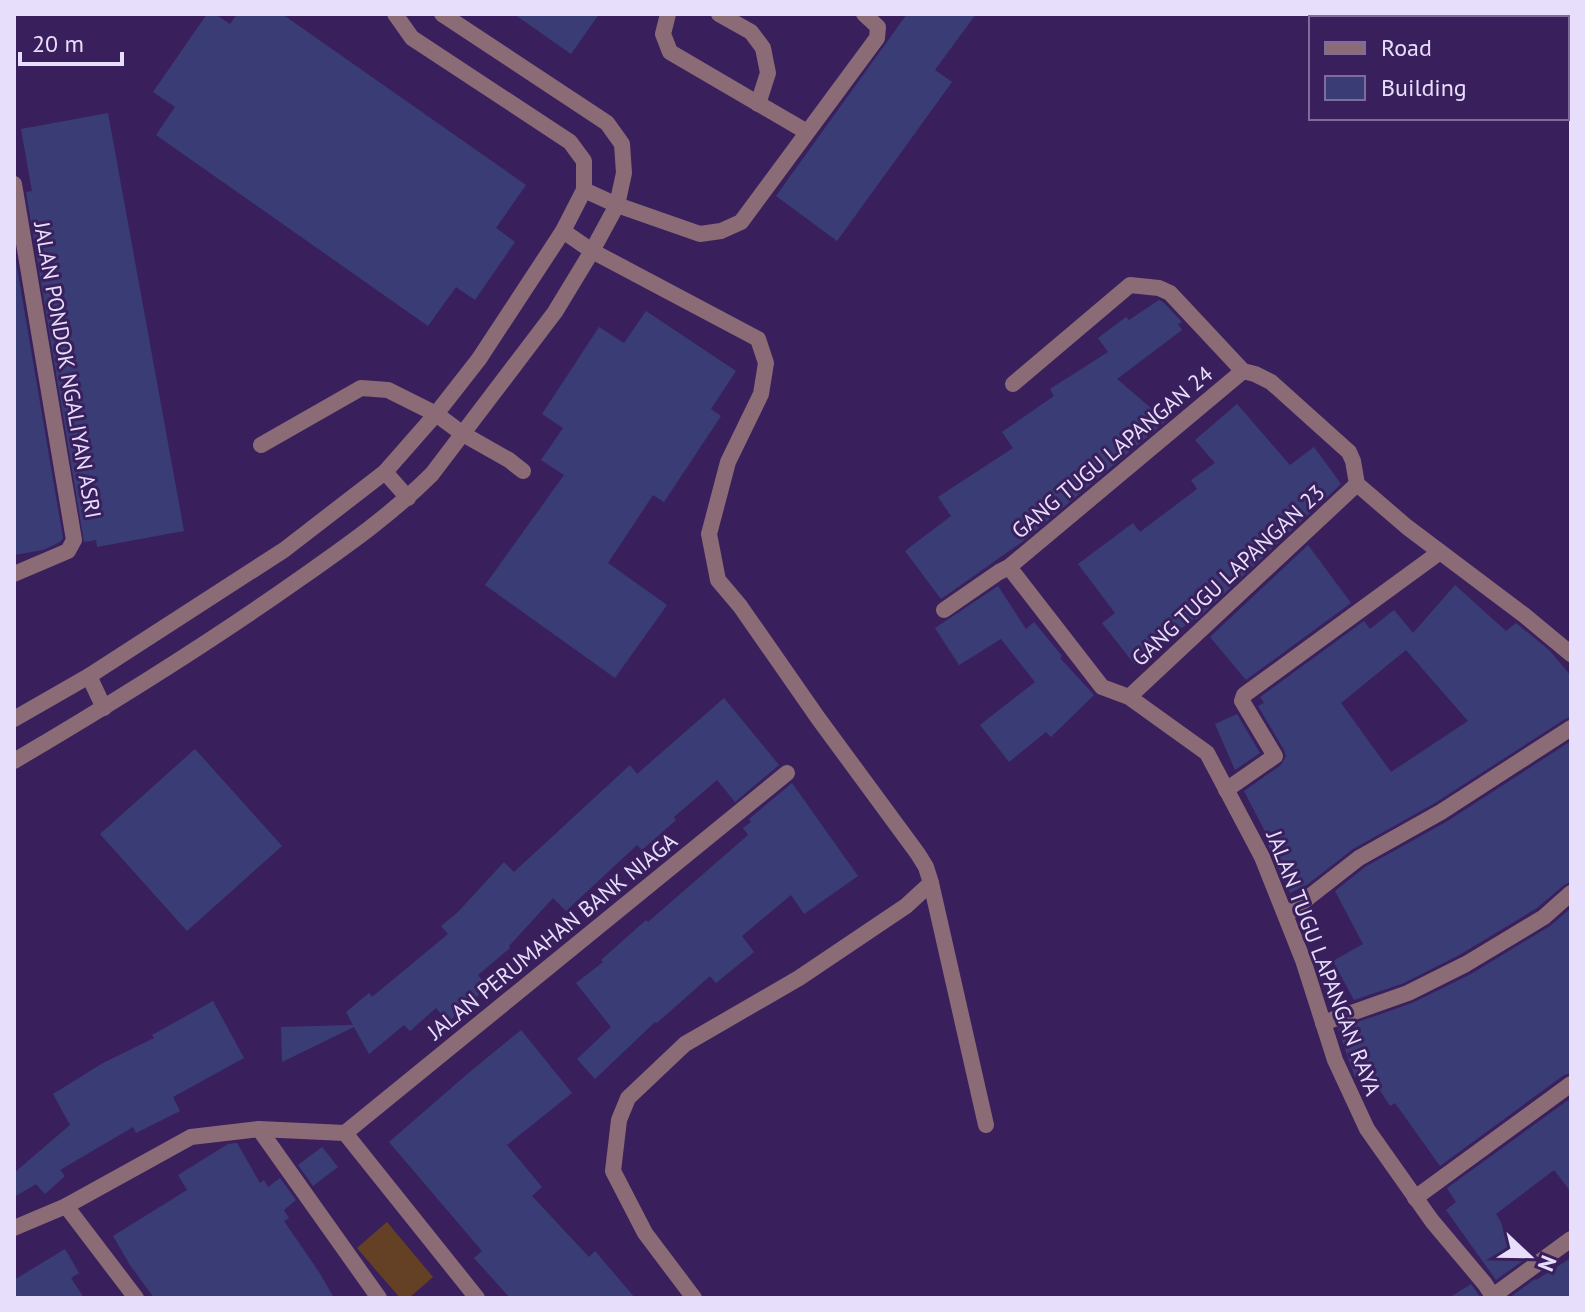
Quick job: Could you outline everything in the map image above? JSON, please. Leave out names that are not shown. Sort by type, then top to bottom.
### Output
[{"type":"street","points":[[14,719],[89,676],[284,550],[385,472],[479,359],[563,231],[584,190],[584,161],[570,142],[412,38],[395,14]]},
{"type":"street","points":[[14,761],[104,708],[268,601],[374,526],[408,498],[432,474],[555,312],[592,251],[617,205],[624,173],[622,144],[607,123],[442,14]]},
{"type":"street","points":[[668,14],[663,34],[670,52],[807,132]]},
{"type":"street","points":[[719,14],[751,32],[763,48],[768,73],[758,104]]},
{"type":"street","points":[[584,190],[700,234],[721,231],[741,222],[877,38],[878,27],[864,14]]},
{"type":"street","name":"JALAN PONDOK NGALIYAN ASRI","points":[[14,184],[74,540],[68,551],[14,574]]},
{"type":"street","points":[[563,231],[592,251],[758,339],[766,363],[761,394],[728,462],[709,534],[718,580],[740,606],[926,867],[986,1125]]},
{"type":"street","points":[[1013,384],[1130,285],[1159,288],[1170,293],[1243,371],[1271,382],[1349,452],[1357,484],[1407,527],[1571,654]]},
{"type":"street","name":"GANG TUGU LAPANGAN 24","points":[[944,610],[1009,567],[1243,371]]},
{"type":"street","points":[[261,445],[361,388],[388,390],[436,414],[523,471]]},
{"type":"street","points":[[385,472],[408,498]]},
{"type":"street","name":"GANG TUGU LAPANGAN 23","points":[[1129,697],[1357,484]]},
{"type":"street","points":[[1226,790],[1275,756],[1242,701],[1244,695],[1440,552]]},
{"type":"street","name":"GANG TUGU LAPANGAN 24","points":[[1009,567],[1102,687],[1129,697]]},
{"type":"street","points":[[89,676],[104,708]]},
{"type":"street","name":"JALAN TUGU LAPANGAN RAYA","points":[[1129,697],[1207,753],[1262,857],[1303,960],[1335,1060],[1367,1129],[1415,1198],[1494,1297]]},
{"type":"street","points":[[1286,915],[1359,858],[1441,812],[1571,728]]},
{"type":"street","name":"JALAN PERUMAHAN BANK NIAGA","points":[[345,1133],[787,773]]},
{"type":"street","points":[[694,1298],[645,1233],[613,1171],[619,1120],[628,1098],[685,1044],[799,978],[906,906],[931,883]]},
{"type":"street","points":[[1323,1023],[1408,993],[1466,964],[1544,917],[1571,893]]},
{"type":"street","points":[[1415,1198],[1571,1084]]},
{"type":"street","points":[[259,1129],[379,1298]]},
{"type":"street","points":[[14,1228],[66,1206],[191,1137],[259,1129],[345,1133],[477,1298]]},
{"type":"street","points":[[66,1206],[136,1298]]},
{"type":"street","points":[[1494,1297],[1571,1239]]},
{"type":"shaded area","points":[[387,1222],[433,1277],[409,1298],[400,1298],[357,1248]]},
{"type":"building","points":[[207,14],[215,14],[230,24],[237,14],[282,14],[526,185],[496,228],[515,242],[475,300],[456,287],[428,326],[156,135],[175,107],[153,92]]},
{"type":"building","points":[[514,14],[599,14],[571,54]]},
{"type":"building","points":[[907,14],[976,14],[935,70],[952,82],[837,241],[776,196]]},
{"type":"building","points":[[108,113],[184,531],[97,547],[96,540],[84,542],[26,192],[32,191],[21,129]]},
{"type":"building","points":[[14,250],[63,538],[43,550],[14,555]]},
{"type":"building","points":[[1159,300],[1182,322],[1178,324],[1182,330],[1117,379],[1166,421],[1022,542],[941,599],[905,551],[951,516],[938,497],[1013,448],[1002,432],[1054,396],[1050,389],[1108,352],[1098,338],[1126,317],[1129,320]]},
{"type":"building","points":[[646,311],[736,371],[711,409],[721,416],[664,502],[653,495],[608,563],[667,605],[615,678],[485,585],[564,475],[541,460],[563,428],[542,414],[599,327],[624,343]]},
{"type":"building","points":[[1237,404],[1290,465],[1314,447],[1341,484],[1196,620],[1135,665],[1102,623],[1115,613],[1078,564],[1133,523],[1140,532],[1197,489],[1191,480],[1215,463],[1195,440]]},
{"type":"building","points":[[1308,545],[1351,603],[1246,680],[1210,637]]},
{"type":"building","points":[[1455,585],[1506,631],[1516,623],[1549,650],[1571,676],[1571,717],[1435,803],[1353,849],[1308,884],[1290,893],[1267,843],[1270,841],[1244,791],[1281,765],[1286,756],[1258,706],[1264,703],[1260,697],[1364,621],[1370,629],[1394,610],[1413,633]],"holes":[[[1406,650],[1468,721],[1391,772],[1341,703]]]},
{"type":"building","points":[[998,586],[1026,629],[1034,622],[1062,656],[1060,658],[1094,695],[1051,737],[1046,732],[1009,762],[980,725],[1035,682],[1001,639],[959,665],[935,628]]},
{"type":"building","points":[[724,698],[779,765],[735,802],[717,780],[642,850],[637,845],[566,911],[553,898],[510,948],[478,975],[488,987],[448,1022],[436,1008],[410,1031],[404,1025],[369,1054],[354,1027],[282,1062],[281,1027],[353,1025],[346,1012],[369,993],[372,997],[448,934],[441,926],[504,862],[514,872],[630,765],[637,774]]},
{"type":"building","points":[[1237,714],[1260,753],[1235,770],[1215,724]]},
{"type":"building","points":[[1571,741],[1571,882],[1537,908],[1461,954],[1404,983],[1354,1000],[1333,961],[1363,944],[1335,891],[1365,867],[1446,822]]},
{"type":"building","points":[[195,749],[282,846],[187,931],[100,834]]},
{"type":"building","points":[[792,783],[858,876],[804,914],[791,895],[742,936],[754,952],[716,983],[710,976],[655,1022],[595,1079],[577,1059],[611,1027],[576,983],[748,835],[743,828],[751,822],[749,819]]},
{"type":"building","points":[[1571,908],[1571,1073],[1564,1075],[1440,1166],[1395,1103],[1390,1106],[1369,1073],[1355,1077],[1338,1029],[1412,1003],[1471,974],[1550,926]]},
{"type":"building","points":[[213,1001],[244,1058],[173,1097],[180,1111],[136,1133],[133,1127],[60,1170],[65,1176],[45,1194],[36,1184],[14,1197],[14,1173],[70,1125],[53,1094]]},
{"type":"building","points":[[521,1030],[572,1093],[507,1145],[542,1187],[532,1196],[589,1257],[595,1251],[635,1298],[510,1298],[474,1258],[482,1251],[389,1142]]},
{"type":"building","points":[[1571,1098],[1571,1192],[1554,1170],[1496,1214],[1524,1260],[1496,1280],[1446,1210],[1456,1202],[1447,1188]]},
{"type":"building","points":[[237,1143],[260,1183],[264,1180],[268,1187],[280,1178],[296,1200],[284,1210],[289,1218],[284,1221],[334,1298],[154,1298],[130,1265],[113,1236],[187,1190],[178,1175],[228,1144]]},
{"type":"building","points":[[322,1147],[338,1167],[313,1186],[298,1165]]},
{"type":"building","points":[[65,1249],[79,1273],[71,1278],[84,1298],[14,1298],[14,1280]]},
{"type":"building","points":[[1571,1258],[1571,1298],[1509,1298],[1535,1279]]},
{"type":"building","points":[[1471,1284],[1481,1298],[1449,1298]]}]
